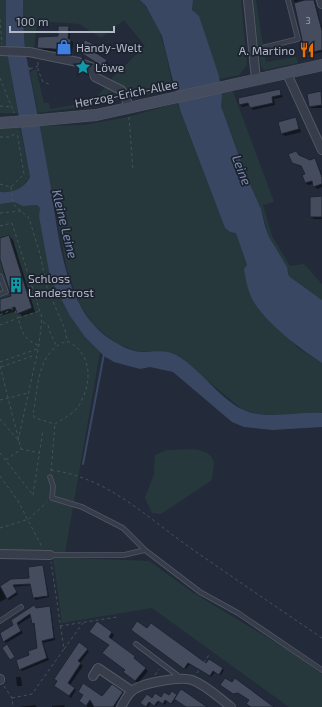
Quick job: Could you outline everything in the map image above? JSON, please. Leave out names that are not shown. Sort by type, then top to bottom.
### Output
[{"type":"main road","name":"Herzog-Erich-Allee","points":[[0,122],[16,124],[41,120],[88,116],[322,65]]},
{"type":"street","points":[[248,0],[256,79]]},
{"type":"street","points":[[321,0],[322,4]]},
{"type":"street","points":[[1,49],[39,53],[78,62],[91,68],[95,77],[121,90],[127,101],[128,108]]},
{"type":"street","points":[[288,73],[322,150]]},
{"type":"street","points":[[0,554],[47,555]]},
{"type":"street","points":[[93,676],[98,668],[132,691]]},
{"type":"street","points":[[121,707],[132,691],[148,684],[188,680],[203,686],[231,707]]},
{"type":"lane","points":[[253,50],[298,39],[288,0]]},
{"type":"lane","points":[[0,276],[6,292],[0,294]]},
{"type":"lane","points":[[50,477],[53,486],[52,498],[82,507],[123,528],[145,550],[200,592],[238,613],[322,670]]},
{"type":"lane","points":[[47,555],[124,555],[145,550]]},
{"type":"lane","points":[[0,621],[20,607]]},
{"type":"lane","points":[[136,644],[162,664],[188,680]]},
{"type":"path","points":[[0,19],[2,26],[1,49]]},
{"type":"path","points":[[39,53],[38,65],[43,82],[49,84]]},
{"type":"path","points":[[30,72],[29,68],[38,65]]},
{"type":"path","points":[[0,78],[12,107],[24,174],[11,187]]},
{"type":"path","points":[[0,106],[12,107]]},
{"type":"path","points":[[128,108],[133,170]]},
{"type":"path","points":[[0,137],[9,137],[16,124]]},
{"type":"path","points":[[0,184],[11,187]]},
{"type":"path","points":[[11,187],[13,204],[22,210],[29,218],[48,288],[65,329],[67,341]]},
{"type":"path","points":[[0,213],[22,210]]},
{"type":"path","points":[[0,226],[12,223],[40,311],[42,322],[39,345],[18,441]]},
{"type":"path","points":[[0,314],[9,311],[9,308]]},
{"type":"path","points":[[9,308],[15,310],[24,336],[28,341],[39,345]]},
{"type":"path","points":[[0,324],[40,311]]},
{"type":"path","points":[[42,322],[48,325],[56,345]]},
{"type":"path","points":[[50,477],[55,424],[77,408],[84,394],[89,370],[86,358],[74,345],[67,341],[56,345],[44,359],[33,415],[35,418],[55,424]]},
{"type":"path","points":[[0,362],[38,348]]},
{"type":"path","points":[[21,449],[0,367],[36,355]]},
{"type":"path","points":[[0,400],[28,393]]},
{"type":"path","points":[[0,419],[18,441]]},
{"type":"path","points":[[0,453],[33,495],[43,430]]},
{"type":"path","points":[[6,460],[21,449],[39,453]]},
{"type":"path","points":[[51,470],[68,473],[96,483],[126,500],[177,539],[322,638]]},
{"type":"path","points":[[0,476],[29,519],[47,555],[64,649]]},
{"type":"path","points":[[0,528],[29,519],[52,498]]},
{"type":"path","points":[[60,626],[117,617]]},
{"type":"path","points":[[12,698],[32,694],[83,622]]},
{"type":"path","points":[[188,680],[209,655]]},
{"type":"path","points":[[148,684],[162,664]]},
{"type":"path","points":[[0,680],[12,698],[13,707]]},
{"type":"shaded area","points":[[0,0],[6,0],[6,47],[18,113],[0,113]]},
{"type":"shaded area","points":[[23,0],[140,0],[148,9],[159,31],[166,54],[173,89],[144,96],[133,96],[111,79],[145,46],[124,20],[101,38],[79,24],[37,21],[34,51],[25,50]]},
{"type":"shaded area","points":[[193,0],[241,0],[247,65],[239,75],[220,79],[192,10]]},
{"type":"shaded area","points":[[253,0],[256,0],[263,45],[258,45]]},
{"type":"shaded area","points":[[259,53],[264,53],[266,62],[296,57],[298,63],[264,70],[261,66]]},
{"type":"shaded area","points":[[36,69],[44,103],[49,103],[50,109],[90,102],[89,98],[93,95],[96,98],[105,87],[116,92],[117,97],[114,101],[104,104],[38,113],[30,72]]},
{"type":"shaded area","points":[[232,89],[274,202],[263,205],[272,236],[290,266],[304,264],[322,284],[322,300],[290,277],[269,237],[261,209],[245,173],[221,106],[221,92]]},
{"type":"shaded area","points":[[177,103],[225,228],[230,232],[236,232],[247,266],[255,304],[298,348],[322,363],[322,413],[279,415],[257,414],[243,410],[209,382],[158,351],[139,352],[118,344],[93,324],[80,305],[67,270],[39,126],[84,125],[128,117]]},
{"type":"shaded area","points":[[20,127],[30,177],[21,188],[13,191],[23,206],[37,205],[40,208],[70,316],[85,337],[100,352],[65,553],[0,549],[0,129]]},
{"type":"shaded area","points":[[187,449],[208,453],[214,464],[212,480],[161,514],[152,513],[145,498],[154,474],[155,455],[167,450]]},
{"type":"shaded area","points":[[53,557],[149,561],[192,592],[286,649],[322,674],[322,707],[289,707],[152,608],[62,623]]},
{"type":"water","points":[[6,0],[23,0],[25,50],[64,263],[74,291],[88,318],[95,327],[107,337],[127,348],[140,352],[159,351],[176,355],[196,370],[225,398],[246,411],[266,415],[322,413],[322,427],[272,430],[244,427],[232,422],[173,372],[150,367],[140,369],[114,362],[104,356],[85,337],[70,316],[50,277],[39,216],[40,208],[37,205],[23,206],[14,202],[0,204],[0,192],[9,192],[21,187],[30,177],[6,47]]},
{"type":"water","name":"Leine","points":[[140,0],[193,0],[192,10],[199,16],[219,76],[222,97],[221,106],[245,173],[261,209],[269,237],[287,267],[290,277],[322,300],[322,363],[304,351],[277,329],[255,304],[248,287],[244,269],[247,265],[236,233],[230,232],[225,228],[180,110],[162,36],[146,6]]},
{"type":"building","points":[[305,0],[314,0],[322,31],[322,50],[305,54],[294,3]]},
{"type":"building","points":[[58,26],[69,26],[68,39],[71,39],[70,50],[37,48],[38,37],[58,36]]},
{"type":"building","points":[[85,40],[96,45],[99,49],[96,53],[107,60],[103,67],[78,51]]},
{"type":"building","points":[[280,89],[281,95],[272,97],[273,103],[250,108],[248,103],[239,105],[238,98]]},
{"type":"building","points":[[321,91],[322,105],[309,107],[307,94]]},
{"type":"building","points":[[296,117],[299,129],[281,134],[278,122]]},
{"type":"building","points":[[296,151],[299,155],[310,160],[315,158],[322,177],[322,184],[313,187],[312,181],[305,183],[302,175],[305,174],[301,166],[292,163],[288,154]]},
{"type":"building","points":[[322,196],[322,217],[310,217],[310,197]]},
{"type":"building","name":"Schloss Landestrost","points":[[9,235],[32,308],[17,314],[15,307],[0,312],[0,299],[11,296],[0,259],[0,238]]},
{"type":"building","points":[[43,565],[48,596],[33,598],[30,584],[13,585],[17,592],[7,599],[0,586],[11,579],[29,578],[28,567]]},
{"type":"building","points":[[34,605],[36,608],[50,606],[54,638],[42,641],[47,658],[19,670],[16,660],[29,655],[28,651],[37,648],[34,623],[32,624],[30,614],[17,623],[21,631],[3,642],[0,633],[13,625],[11,620]]},
{"type":"building","points":[[97,621],[112,632],[109,637],[135,656],[134,658],[146,668],[135,681],[123,672],[125,670],[102,653],[109,645],[89,632]]},
{"type":"building","points":[[137,621],[147,628],[151,623],[206,663],[209,659],[223,668],[219,675],[213,671],[210,676],[188,663],[184,669],[131,630]]},
{"type":"building","points":[[79,642],[88,649],[78,661],[81,663],[68,683],[75,688],[69,696],[54,686],[57,681],[54,679]]},
{"type":"building","points":[[7,644],[15,657],[10,660],[2,648]]},
{"type":"building","points":[[225,678],[232,682],[235,678],[274,707],[251,707],[246,704],[249,700],[238,693],[233,694],[220,685]]},
{"type":"building","points":[[83,683],[102,696],[112,684],[123,692],[113,707],[94,707],[90,700],[86,706],[79,701],[83,695],[78,692]]},
{"type":"building","points":[[181,689],[207,707],[186,707],[174,699]]},
{"type":"building","points":[[172,691],[177,695],[171,704],[165,700],[163,704],[158,701],[154,706],[149,702],[146,707],[140,703],[147,694],[152,698],[155,693],[161,697],[164,692],[169,695]]},
{"type":"waterway","points":[[83,464],[104,354]]},
{"type":"place","name":"Handy-Welt","points":[[64,47]]},
{"type":"place","name":"A. Martino","points":[[307,50]]},
{"type":"place","name":"Löwe","points":[[83,67]]},
{"type":"place","name":"Schloss Landestrost","points":[[16,285]]},
{"type":"water label","name":"Kleine Leine","points":[[65,224]]}]
